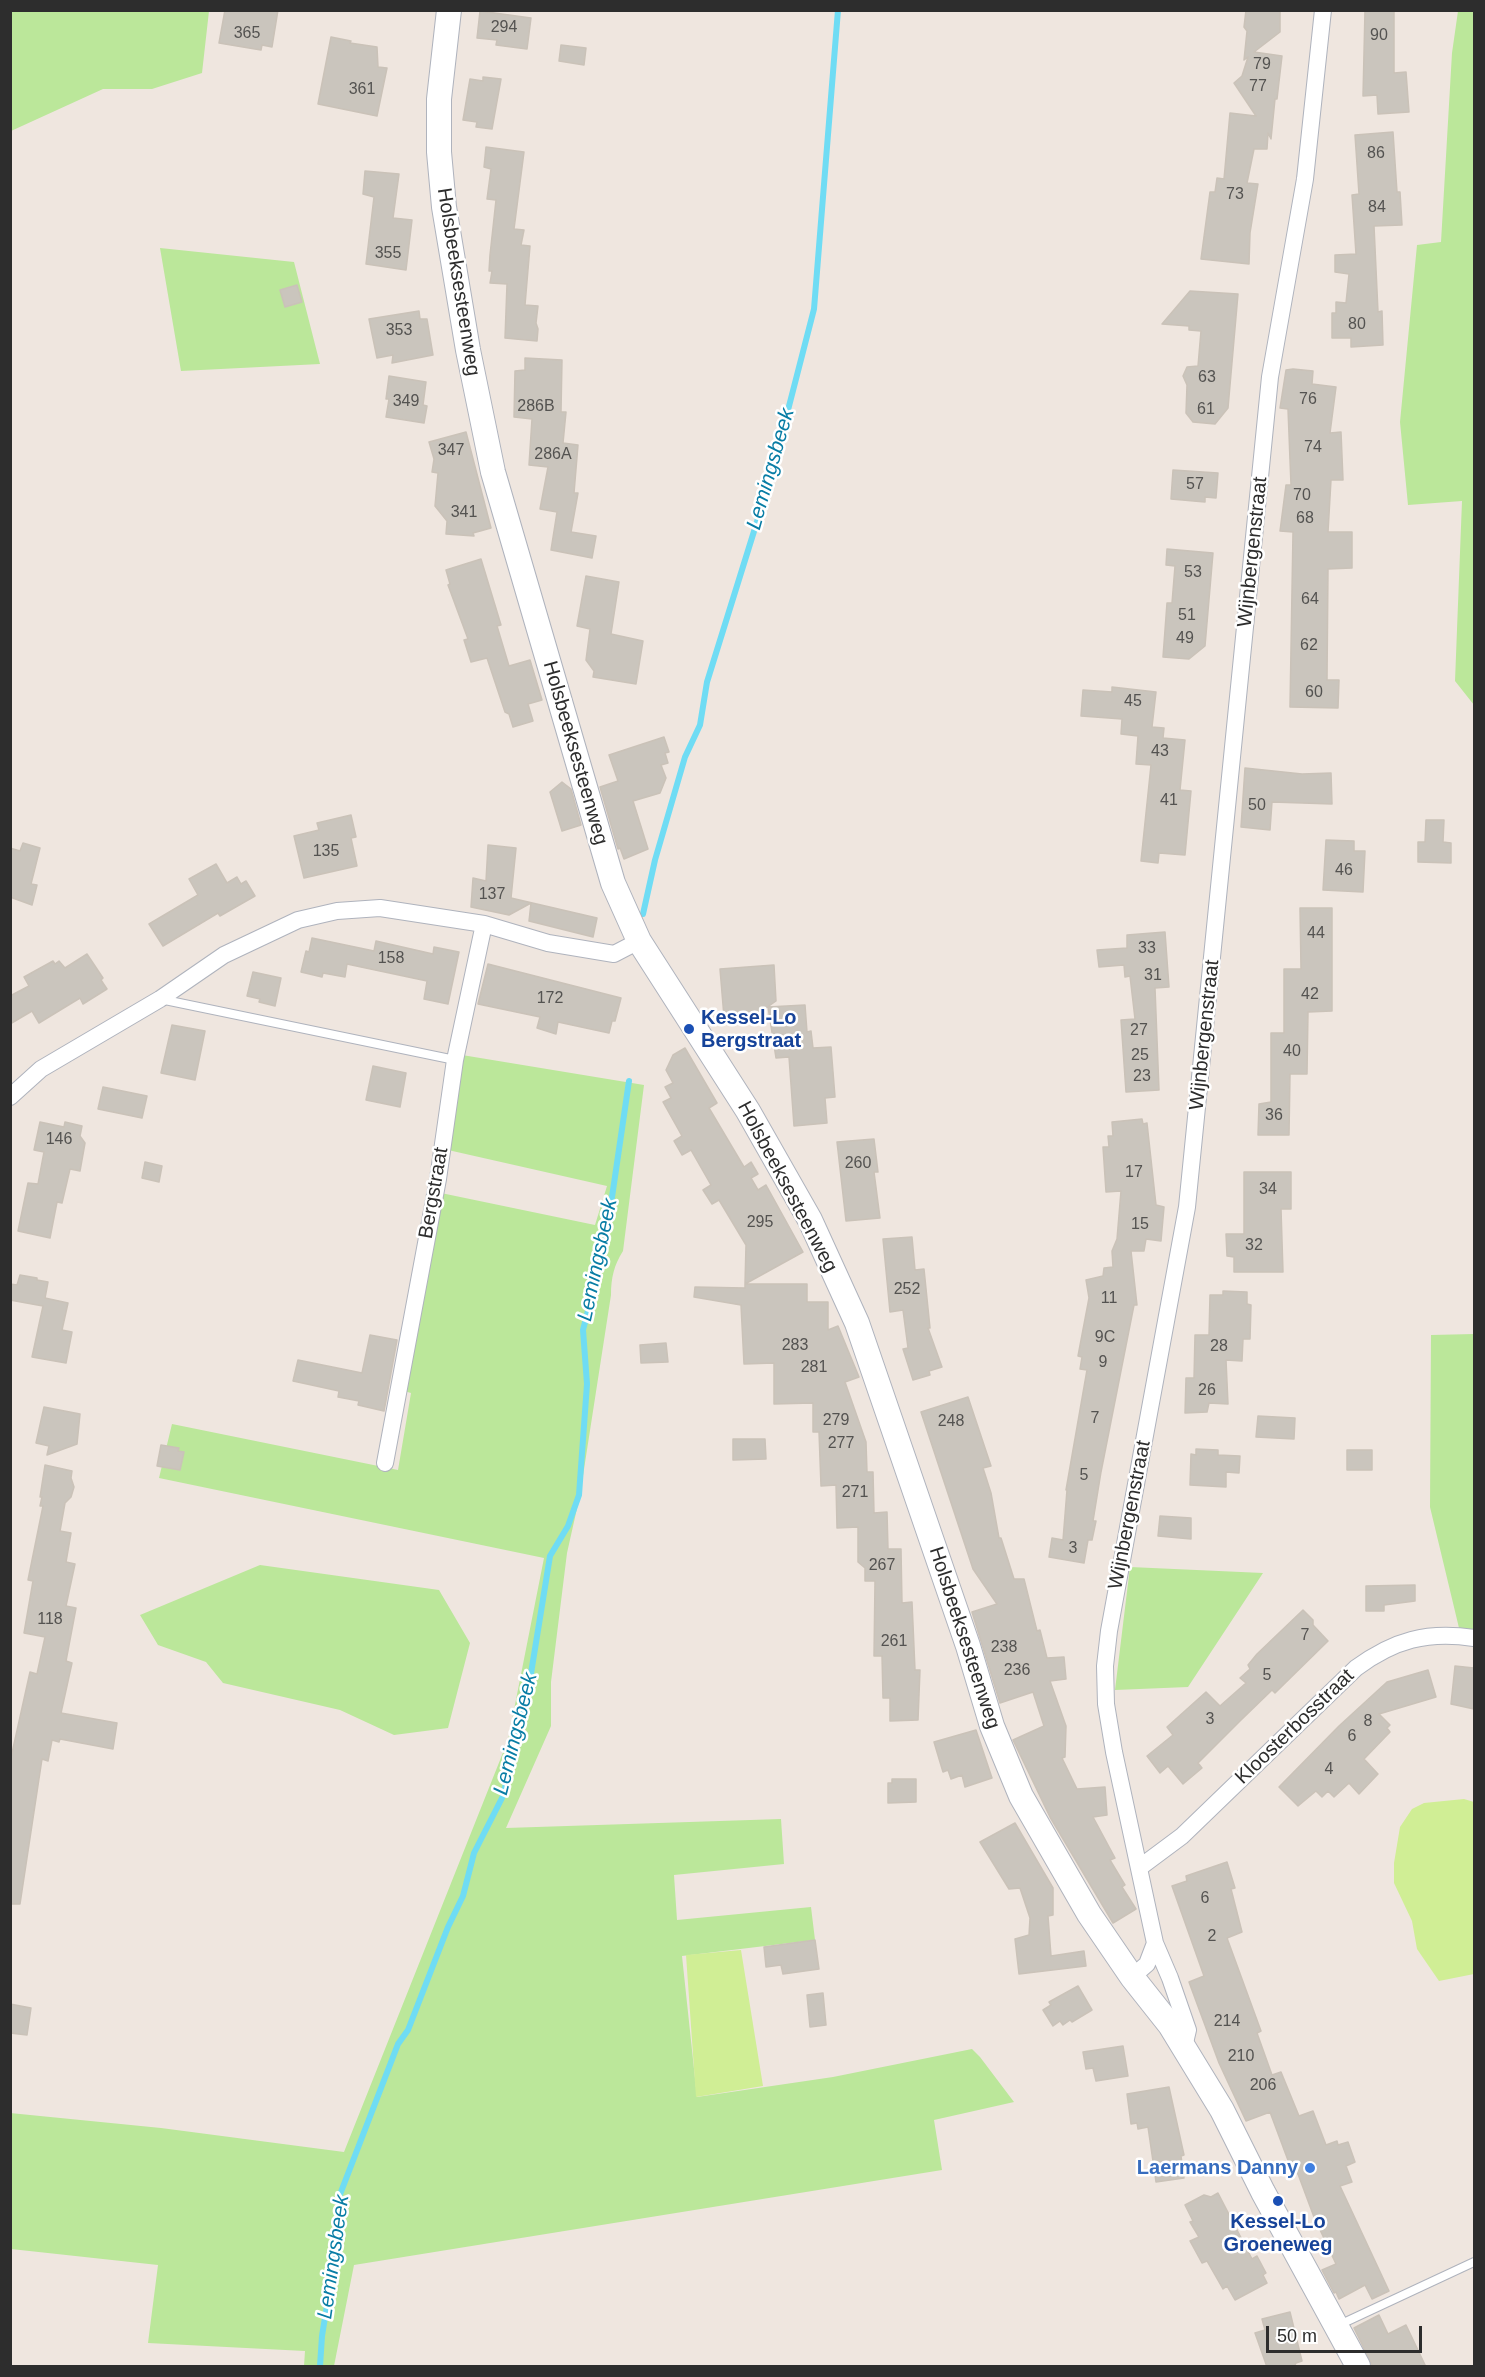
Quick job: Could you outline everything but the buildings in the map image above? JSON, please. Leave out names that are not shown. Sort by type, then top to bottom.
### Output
[{"type":"street","name":"Holsbeeksesteenweg","points":[[449,10],[439,99],[439,152],[442,196],[468,350],[493,472],[613,883],[639,941],[748,1111],[810,1220],[857,1323],[902,1449],[1004,1758],[1021,1796],[1061,1868],[1132,1977],[1184,2047],[1222,2110],[1263,2192],[1358,2367]]},
{"type":"street","name":"Wijnbergenstraat","points":[[1184,2047],[1188,2030],[1170,1977],[1155,1943],[1139,1868],[1107,1713],[1105,1666],[1109,1631],[1187,1208],[1270,377],[1305,179],[1323,10]]},
{"type":"street","points":[[10,1097],[41,1069],[159,999],[224,956],[298,920],[337,911],[380,908],[484,924],[549,943],[614,954],[639,941]]},
{"type":"street","name":"Bergstraat","points":[[385,1463],[438,1179],[455,1060],[484,924]]},
{"type":"street","name":"Kloosterbosstraat","points":[[1139,1868],[1182,1836],[1336,1687],[1369,1659],[1400,1642],[1418,1637],[1474,1638]]},
{"type":"street","points":[[1132,1977],[1147,1964],[1155,1943]]},
{"type":"lane","points":[[159,999],[455,1060]]},
{"type":"lane","points":[[1336,2326],[1474,2262]]},
{"type":"green space","points":[[10,11],[209,11],[202,73],[152,89],[103,89],[11,131]]},
{"type":"green space","points":[[1458,11],[1474,11],[1474,705],[1455,681],[1462,501],[1408,505],[1400,422],[1417,245],[1441,242],[1452,53]]},
{"type":"green space","points":[[160,248],[294,262],[320,364],[181,371]]},
{"type":"green space","points":[[462,1055],[644,1085],[623,1251],[612,1277],[580,1495],[567,1553],[551,1682],[551,1726],[506,1828],[781,1819],[784,1864],[674,1875],[677,1920],[811,1907],[815,1940],[682,1956],[697,2097],[833,2077],[972,2049],[1014,2102],[934,2120],[942,2170],[354,2265],[334,2366],[304,2366],[305,2351],[148,2343],[158,2265],[11,2249],[10,2113],[161,2128],[344,2152],[508,1740],[544,1558],[159,1478],[172,1424],[398,1470],[411,1393],[404,1391],[441,1193],[595,1225],[607,1186],[448,1150]]},
{"type":"green space","points":[[1474,1334],[1474,1630],[1459,1628],[1430,1507],[1431,1335]]},
{"type":"green space","points":[[260,1565],[439,1590],[470,1643],[448,1728],[394,1735],[340,1710],[223,1683],[206,1662],[158,1645],[140,1615]]},
{"type":"green space","points":[[1130,1567],[1263,1573],[1188,1687],[1115,1690]]},
{"type":"green space","points":[[1464,1799],[1474,1802],[1474,1974],[1439,1981],[1417,1949],[1412,1921],[1394,1883],[1394,1863],[1400,1827],[1412,1809],[1424,1803]]},
{"type":"green space","points":[[741,1950],[763,2086],[696,2097],[686,1955]]},
{"type":"waterway","name":"Lemingsbeek","points":[[643,914],[655,860],[685,757],[700,725],[707,682],[770,480],[814,309],[838,10]]},
{"type":"waterway","name":"Lemingsbeek","points":[[320,2366],[322,2336],[334,2262],[339,2197],[398,2044],[408,2030],[448,1927],[463,1896],[474,1853],[503,1796],[528,1692],[550,1556],[568,1526],[579,1495],[587,1384],[583,1330],[605,1245],[629,1081]]},
{"type":"place","name":"Kessel-Lo Bergstraat","points":[[689,1029]]},
{"type":"place","name":"Laermans Danny","points":[[1310,2168]]},
{"type":"place","name":"Kessel-Lo Groeneweg","points":[[1278,2201]]}]
